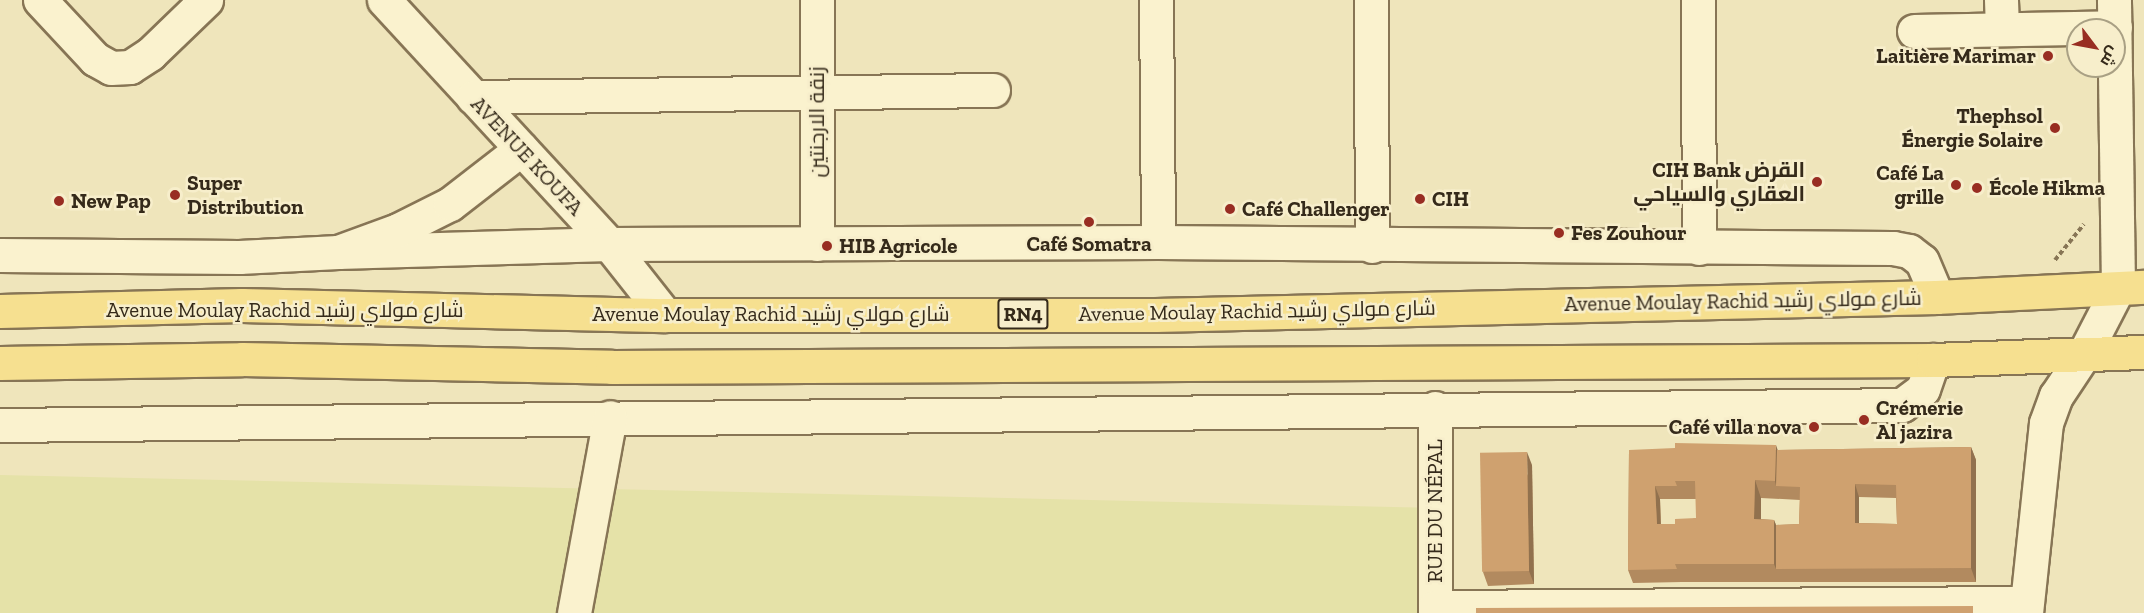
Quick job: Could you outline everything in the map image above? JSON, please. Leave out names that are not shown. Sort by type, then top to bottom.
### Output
[{"type":"main road","name":"Avenue Moulay Rachid شارع مولاي رشيد","points":[[0,311],[242,305],[665,315],[1155,315],[1937,297],[2045,289],[2131,287]]},
{"type":"main road","points":[[0,363],[242,359],[636,367],[1933,360],[2144,352]]},
{"type":"street","points":[[40,0],[95,59],[111,68],[130,67],[150,54],[206,0]]},
{"type":"street","name":"AVENUE KOUFA","points":[[384,0],[609,244],[665,315]]},
{"type":"street","name":"زنقة الارجنتين","points":[[817,0],[817,244]]},
{"type":"street","points":[[1156,0],[1158,242]]},
{"type":"street","points":[[1371,0],[1372,246]]},
{"type":"street","points":[[1698,0],[1699,248]]},
{"type":"street","points":[[1435,610],[2026,608],[2046,423],[2056,396],[2131,287],[2116,196],[2115,14],[2002,15],[1914,31]]},
{"type":"street","points":[[473,97],[993,90]]},
{"type":"street","points":[[338,252],[398,231],[450,204],[521,149]]},
{"type":"street","points":[[0,255],[239,256],[609,244],[1158,242],[1909,251],[1922,261],[1937,297]]},
{"type":"street","points":[[0,425],[1435,408],[1902,405],[1923,389],[1933,360]]},
{"type":"street","name":"RUE DU NÉPAL","points":[[1435,408],[1435,610]]},
{"type":"street","points":[[574,613],[610,417]]},
{"type":"path","points":[[2045,289],[2056,258],[2094,211],[2116,196]]},
{"type":"shaded area","points":[[0,475],[1438,508],[1438,613],[0,613]]},
{"type":"building","points":[[1675,443],[1776,445],[1775,481],[1755,480],[1754,519],[1774,520],[1774,564],[1675,564],[1675,519],[1696,518],[1695,481],[1675,481]]},
{"type":"building","points":[[1971,447],[1971,568],[1776,569],[1776,525],[1799,524],[1800,487],[1776,486],[1777,450]],"holes":[[[1855,484],[1896,485],[1897,524],[1855,523]]]},
{"type":"building","points":[[1675,448],[1677,486],[1655,486],[1657,524],[1675,524],[1677,569],[1628,570],[1629,450]]},
{"type":"building","points":[[1527,452],[1529,571],[1482,572],[1480,453]]},
{"type":"building","points":[[1973,606],[1973,613],[1476,613],[1476,608]]},
{"type":"place","name":"Laitière Marimar","points":[[2048,56]]},
{"type":"place","name":"Thephsol Énergie Solaire","points":[[2055,128]]},
{"type":"place","name":"CIH Bank القرض العقاري والسياحي","points":[[1817,182]]},
{"type":"place","name":"Café La grille","points":[[1956,185]]},
{"type":"place","name":"École Hikma","points":[[1977,188]]},
{"type":"place","name":"Super Distribution","points":[[175,195]]},
{"type":"place","name":"CIH","points":[[1420,199]]},
{"type":"place","name":"New Pap","points":[[59,201]]},
{"type":"place","name":"Café Challenger","points":[[1230,209]]},
{"type":"place","name":"Café Somatra","points":[[1089,222]]},
{"type":"place","name":"Fes Zouhour","points":[[1559,233]]},
{"type":"place","name":"HIB Agricole","points":[[827,246]]},
{"type":"place","name":"Crémerie Al jazira","points":[[1864,420]]},
{"type":"place","name":"Café villa nova","points":[[1814,427]]}]
